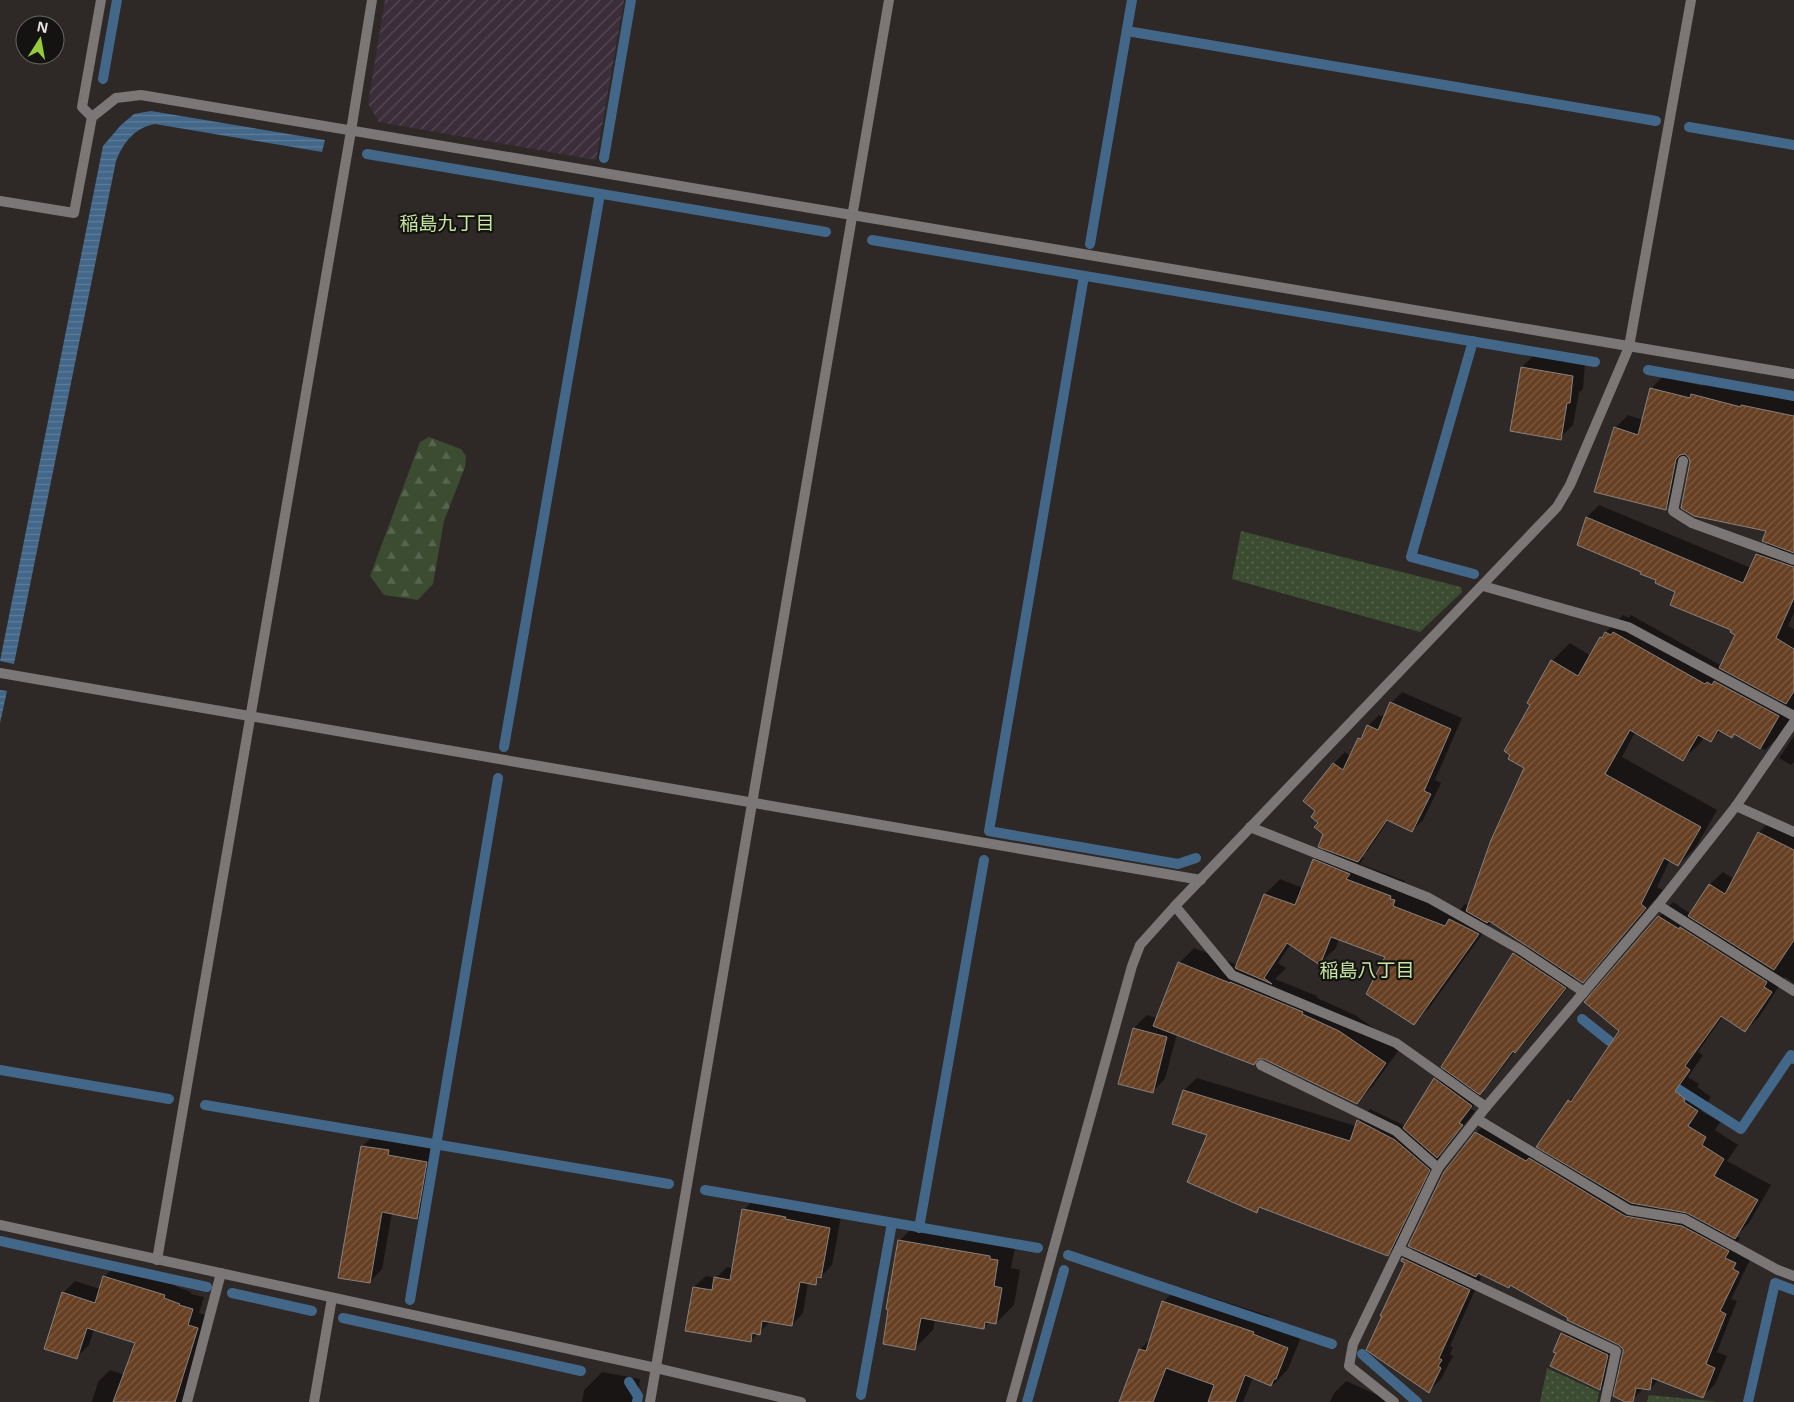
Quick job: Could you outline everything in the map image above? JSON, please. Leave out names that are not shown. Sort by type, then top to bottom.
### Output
[{"type":"street","points":[[92,117],[82,107],[101,0]]},
{"type":"street","points":[[157,1260],[372,0]]},
{"type":"street","points":[[650,1402],[889,0]]},
{"type":"street","points":[[1011,1402],[1132,966],[1140,945],[1175,906],[1557,507],[1570,485],[1630,347],[1691,0]]},
{"type":"street","points":[[0,201],[74,213],[92,117],[116,98],[141,95],[1794,374]]},
{"type":"street","points":[[1682,461],[1673,511],[1692,523],[1794,560]]},
{"type":"street","points":[[1483,586],[1628,627],[1794,716]]},
{"type":"street","points":[[0,673],[1201,880]]},
{"type":"street","points":[[1394,1402],[1349,1366],[1353,1344],[1438,1168],[1486,1107],[1658,905],[1736,806],[1794,722]]},
{"type":"street","points":[[1736,806],[1794,832]]},
{"type":"street","points":[[1250,828],[1429,898],[1522,950],[1584,992]]},
{"type":"street","points":[[1658,905],[1794,991]]},
{"type":"street","points":[[1175,906],[1232,975],[1396,1043],[1486,1107]]},
{"type":"street","points":[[1261,1064],[1396,1130],[1438,1168]]},
{"type":"street","points":[[1477,1119],[1629,1210],[1684,1219],[1778,1270],[1794,1276]]},
{"type":"street","points":[[0,1226],[656,1368],[801,1402]]},
{"type":"street","points":[[1399,1249],[1616,1350],[1605,1402]]},
{"type":"street","points":[[187,1402],[221,1273]]},
{"type":"street","points":[[314,1402],[332,1298]]},
{"type":"shaded area","points":[[385,0],[624,0],[596,160],[379,122],[368,104]]},
{"type":"green space","points":[[429,437],[461,449],[466,456],[465,467],[444,521],[433,584],[418,600],[384,595],[370,576],[420,442]]},
{"type":"green space","points":[[1241,531],[1461,587],[1462,592],[1420,632],[1232,579]]},
{"type":"green space","points":[[1547,1368],[1599,1392],[1597,1402],[1540,1402]]},
{"type":"green space","points":[[1649,1395],[1710,1401],[1716,1402],[1647,1402]]},
{"type":"water","points":[[151,111],[325,140],[322,152],[155,124],[136,132],[126,142],[116,161],[14,664],[0,661],[103,146],[121,125],[134,114]]},
{"type":"water","points":[[0,690],[7,691],[0,723]]},
{"type":"building","points":[[1521,367],[1573,376],[1570,403],[1567,403],[1561,440],[1510,431]]},
{"type":"building","points":[[1650,388],[1690,398],[1691,394],[1741,407],[1741,405],[1794,416],[1794,553],[1762,541],[1766,531],[1694,516],[1681,508],[1690,462],[1685,454],[1680,455],[1676,459],[1666,510],[1594,492],[1614,427],[1638,435]]},
{"type":"building","points":[[1586,517],[1743,583],[1756,554],[1794,567],[1794,598],[1776,638],[1794,649],[1794,691],[1786,704],[1719,668],[1735,635],[1730,632],[1731,630],[1670,605],[1675,592],[1655,583],[1656,580],[1640,574],[1641,572],[1577,545]]},
{"type":"building","points":[[1605,632],[1611,635],[1613,632],[1705,684],[1707,682],[1712,685],[1714,681],[1779,716],[1760,749],[1734,734],[1732,738],[1718,730],[1711,742],[1698,735],[1683,761],[1630,730],[1605,774],[1701,827],[1678,866],[1664,858],[1641,904],[1646,908],[1583,983],[1489,921],[1487,923],[1466,911],[1491,840],[1524,768],[1508,759],[1510,755],[1504,751],[1530,705],[1527,703],[1551,660],[1578,676],[1600,637],[1602,638]]},
{"type":"building","points":[[1390,702],[1451,729],[1424,791],[1431,794],[1412,832],[1387,820],[1358,862],[1318,847],[1323,834],[1314,827],[1318,823],[1311,817],[1315,811],[1303,801],[1333,763],[1343,770],[1358,738],[1361,739],[1367,725],[1378,730]]},
{"type":"building","points":[[1758,832],[1794,850],[1794,940],[1774,970],[1688,916],[1709,884],[1725,894]]},
{"type":"building","points":[[1313,859],[1350,874],[1346,879],[1391,896],[1390,899],[1395,900],[1393,906],[1445,926],[1449,919],[1479,934],[1414,1025],[1366,994],[1385,957],[1331,937],[1320,965],[1287,943],[1264,978],[1272,984],[1235,968],[1264,894],[1295,905]]},
{"type":"building","points":[[1658,916],[1679,929],[1680,927],[1767,982],[1764,987],[1772,992],[1745,1032],[1721,1016],[1685,1066],[1690,1070],[1675,1091],[1685,1099],[1684,1102],[1698,1111],[1688,1126],[1706,1137],[1702,1145],[1724,1159],[1714,1176],[1758,1200],[1735,1239],[1687,1213],[1631,1203],[1536,1147],[1568,1100],[1571,1102],[1619,1031],[1584,1002]]},
{"type":"building","points":[[1513,953],[1566,988],[1515,1053],[1513,1051],[1480,1095],[1441,1067]]},
{"type":"building","points":[[1178,962],[1303,1012],[1302,1014],[1339,1031],[1386,1063],[1357,1104],[1264,1059],[1258,1059],[1254,1065],[1153,1026]]},
{"type":"building","points":[[1133,1028],[1167,1037],[1153,1093],[1118,1084]]},
{"type":"building","points":[[1434,1078],[1472,1106],[1459,1123],[1463,1125],[1437,1158],[1403,1128]]},
{"type":"building","points":[[1183,1090],[1350,1141],[1357,1120],[1395,1140],[1430,1170],[1388,1256],[1259,1207],[1257,1213],[1187,1182],[1207,1135],[1172,1124]]},
{"type":"building","points":[[1475,1132],[1526,1161],[1529,1158],[1625,1216],[1682,1226],[1729,1251],[1725,1258],[1736,1263],[1733,1269],[1739,1272],[1720,1311],[1726,1314],[1706,1364],[1715,1368],[1703,1398],[1652,1378],[1650,1390],[1636,1388],[1633,1402],[1625,1402],[1613,1396],[1623,1352],[1619,1345],[1567,1320],[1568,1318],[1510,1285],[1509,1288],[1478,1273],[1476,1277],[1408,1246],[1444,1172]]},
{"type":"building","points":[[361,1146],[389,1150],[388,1155],[427,1162],[417,1219],[382,1212],[370,1283],[338,1278]]},
{"type":"building","points":[[742,1209],[830,1228],[821,1278],[817,1277],[816,1285],[800,1282],[792,1326],[762,1321],[760,1335],[752,1333],[751,1342],[685,1331],[693,1287],[712,1290],[714,1277],[730,1280]]},
{"type":"building","points":[[898,1240],[990,1256],[990,1259],[998,1260],[994,1286],[1002,1288],[996,1324],[985,1322],[984,1329],[921,1318],[915,1350],[883,1344],[888,1310],[886,1309]]},
{"type":"building","points":[[1402,1258],[1470,1290],[1439,1358],[1442,1360],[1438,1366],[1441,1368],[1429,1393],[1366,1350],[1405,1263],[1401,1261]]},
{"type":"building","points":[[103,1276],[165,1295],[164,1298],[193,1309],[188,1325],[198,1328],[175,1402],[113,1402],[135,1343],[87,1328],[77,1359],[44,1349],[62,1292],[95,1303]]},
{"type":"building","points":[[1162,1301],[1254,1332],[1253,1334],[1288,1348],[1276,1379],[1274,1379],[1271,1386],[1245,1375],[1235,1402],[1208,1402],[1214,1385],[1166,1368],[1153,1402],[1119,1402],[1139,1349],[1146,1351]]},
{"type":"building","points":[[1561,1333],[1608,1355],[1600,1390],[1550,1366],[1556,1353],[1553,1352]]},
{"type":"waterway","points":[[103,79],[117,0]]},
{"type":"waterway","points":[[604,158],[631,0]]},
{"type":"waterway","points":[[1090,244],[1132,0]]},
{"type":"waterway","points":[[1127,31],[1656,121]]},
{"type":"waterway","points":[[1689,127],[1794,145]]},
{"type":"waterway","points":[[367,154],[826,232]]},
{"type":"waterway","points":[[504,747],[600,194]]},
{"type":"waterway","points":[[872,240],[1595,362]]},
{"type":"waterway","points":[[1084,276],[989,831],[1178,864],[1196,858]]},
{"type":"waterway","points":[[1473,341],[1411,557],[1474,574]]},
{"type":"waterway","points":[[1648,370],[1794,396]]},
{"type":"waterway","points":[[410,1300],[498,778]]},
{"type":"waterway","points":[[919,1228],[984,860]]},
{"type":"waterway","points":[[1582,1019],[1622,1051]]},
{"type":"waterway","points":[[1667,1082],[1741,1129],[1791,1055],[1794,1059]]},
{"type":"waterway","points":[[0,1070],[169,1099]]},
{"type":"waterway","points":[[205,1105],[669,1184]]},
{"type":"waterway","points":[[705,1190],[1038,1248]]},
{"type":"waterway","points":[[861,1395],[892,1223]]},
{"type":"waterway","points":[[0,1241],[207,1287]]},
{"type":"waterway","points":[[1068,1255],[1332,1344]]},
{"type":"waterway","points":[[1027,1402],[1064,1270]]},
{"type":"waterway","points":[[1748,1402],[1775,1283],[1794,1290]]},
{"type":"waterway","points":[[232,1293],[312,1311]]},
{"type":"waterway","points":[[343,1318],[581,1371]]},
{"type":"waterway","points":[[1362,1354],[1417,1402]]},
{"type":"waterway","points":[[629,1382],[638,1396],[637,1402]]},
{"type":"district","name":"稲島九丁目","points":[[447,223]]},
{"type":"district","name":"稲島八丁目","points":[[1367,970]]}]
